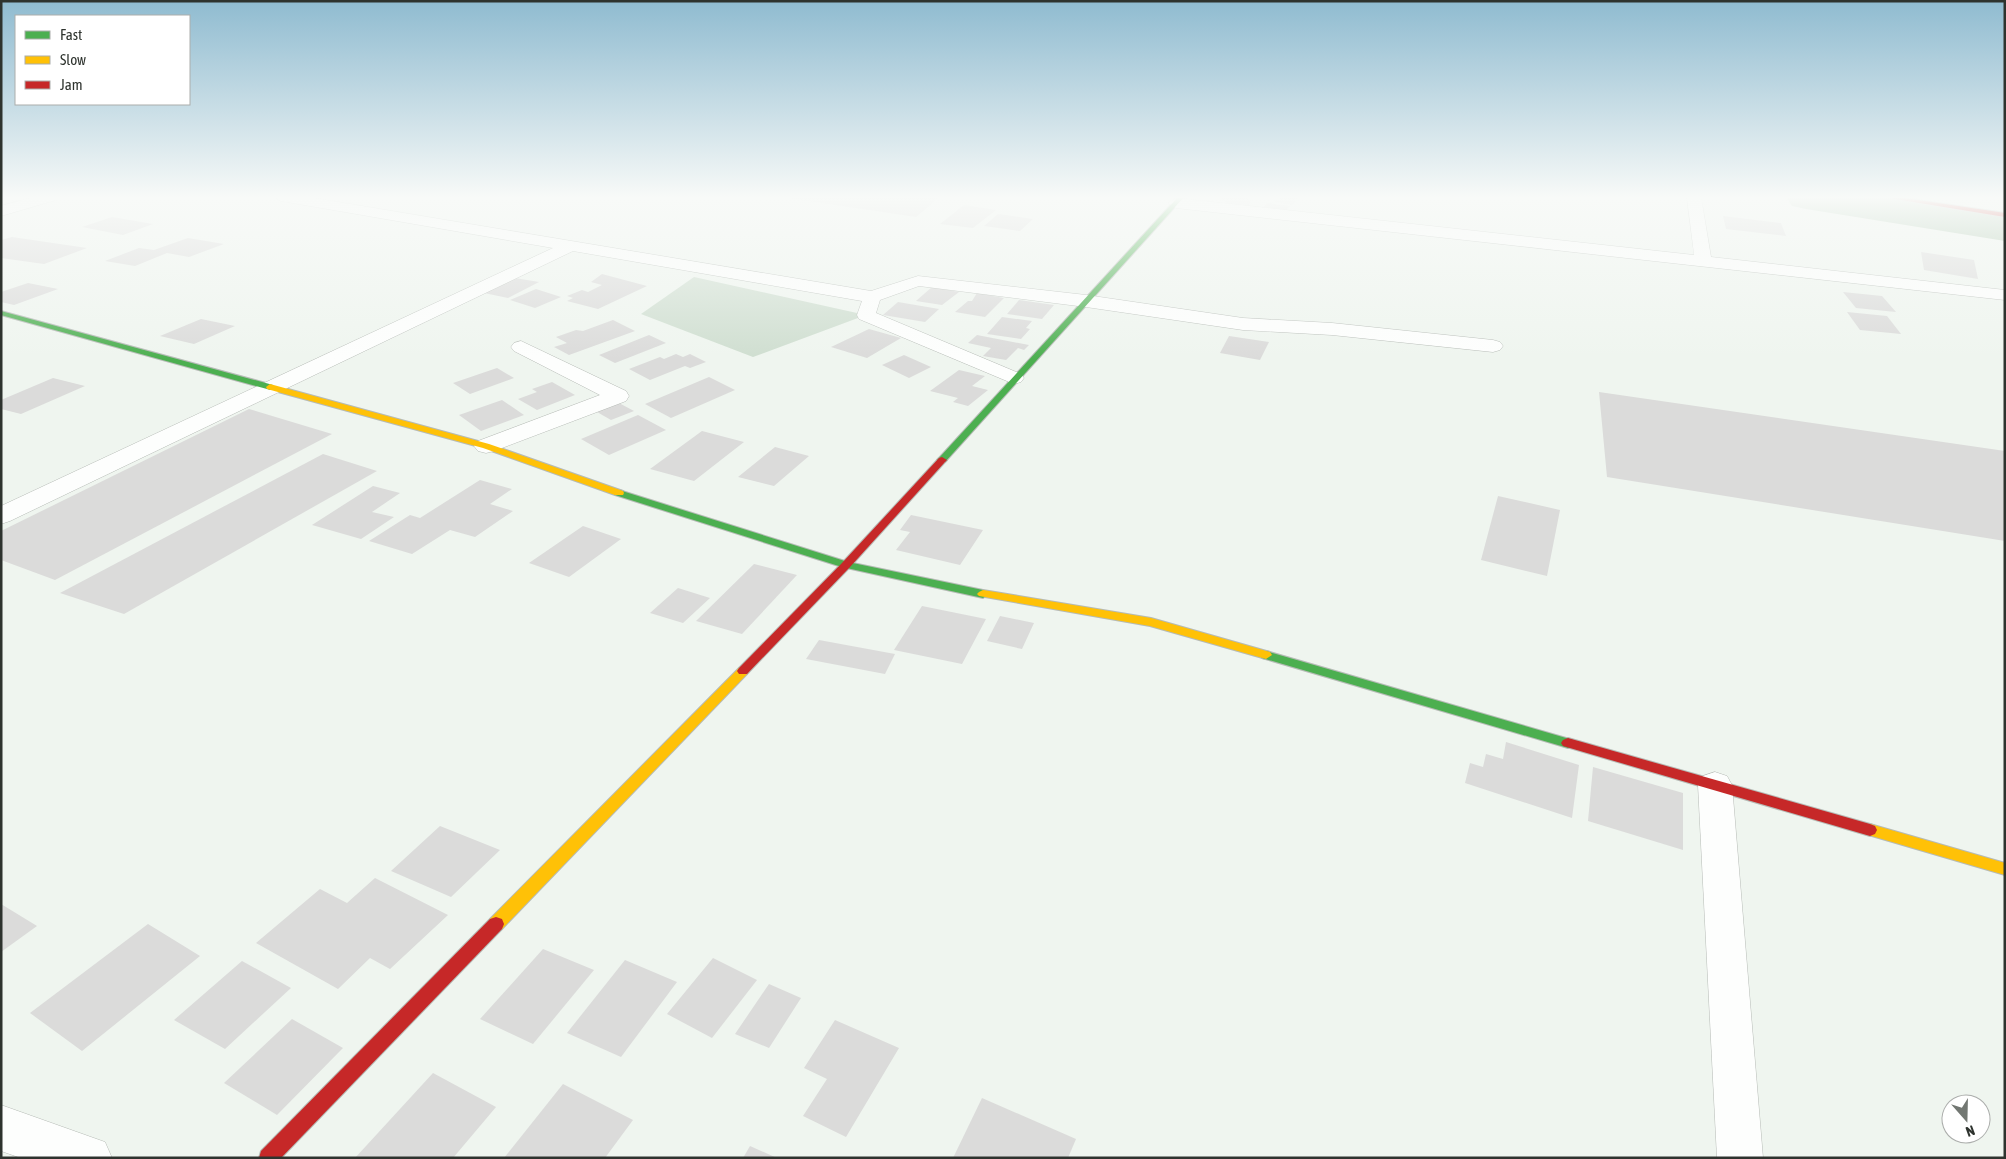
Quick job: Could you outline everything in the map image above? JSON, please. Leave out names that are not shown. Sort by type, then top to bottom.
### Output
[{"type":"street","points":[[1,516],[560,251]]},
{"type":"street","points":[[601,251],[872,297],[918,281],[1086,301],[1243,324],[1332,330],[1493,346]]},
{"type":"street","points":[[268,1158],[846,565],[1014,378],[1131,251]]},
{"type":"street","points":[[1611,251],[2005,295]]},
{"type":"street","points":[[1701,251],[1703,262]]},
{"type":"street","points":[[872,297],[866,315],[1014,378]]},
{"type":"street","points":[[1,313],[486,446],[654,506],[846,565],[956,590],[1151,622],[2005,869]]},
{"type":"street","points":[[486,446],[618,396],[521,347]]},
{"type":"street","points":[[1715,785],[1740,1158]]},
{"type":"street","points":[[1,1128],[90,1158]]},
{"type":"green space","points":[[694,277],[866,315],[753,357],[641,314]]},
{"type":"building","points":[[1,251],[79,251],[44,264],[1,258]]},
{"type":"building","points":[[131,251],[205,251],[189,257],[167,253],[135,266],[105,261]]},
{"type":"building","points":[[1921,252],[1974,260],[1978,279],[1924,270]]},
{"type":"building","points":[[602,274],[647,286],[598,309],[567,301],[573,298],[567,296],[582,290],[588,292],[602,285],[591,282]]},
{"type":"building","points":[[515,278],[539,282],[508,298],[484,293]]},
{"type":"building","points":[[28,283],[58,289],[14,305],[1,302],[1,292]]},
{"type":"building","points":[[932,287],[959,292],[942,305],[916,301]]},
{"type":"building","points":[[536,289],[561,297],[535,308],[510,300]]},
{"type":"building","points":[[1843,292],[1882,296],[1896,312],[1856,308]]},
{"type":"building","points":[[977,293],[1004,298],[985,317],[955,312],[968,301],[972,301]]},
{"type":"building","points":[[1019,300],[1054,305],[1042,319],[1007,314]]},
{"type":"building","points":[[898,302],[939,309],[925,322],[883,315]]},
{"type":"building","points":[[1847,312],[1887,316],[1901,334],[1860,330]]},
{"type":"building","points":[[1002,317],[1032,321],[1026,328],[1030,329],[1021,339],[987,334]]},
{"type":"building","points":[[201,319],[235,326],[194,344],[160,336]]},
{"type":"building","points":[[613,320],[635,331],[569,355],[554,347],[567,343],[556,337],[576,330],[583,331]]},
{"type":"building","points":[[869,329],[901,338],[867,358],[831,347]]},
{"type":"building","points":[[649,335],[666,343],[615,363],[599,355]]},
{"type":"building","points":[[977,335],[1029,345],[1024,350],[1018,348],[1006,360],[983,356],[991,348],[968,343]]},
{"type":"building","points":[[1229,336],[1269,342],[1260,360],[1220,353]]},
{"type":"building","points":[[676,354],[683,357],[690,354],[706,362],[690,368],[685,366],[650,380],[629,369],[660,357],[664,359]]},
{"type":"building","points":[[904,355],[931,367],[909,378],[882,365]]},
{"type":"building","points":[[497,368],[514,378],[470,394],[453,383]]},
{"type":"building","points":[[959,370],[985,376],[972,386],[988,390],[968,406],[953,402],[958,398],[930,391]]},
{"type":"building","points":[[709,377],[735,390],[671,418],[645,404]]},
{"type":"building","points":[[53,378],[85,386],[21,414],[1,409],[1,400]]},
{"type":"building","points":[[552,382],[575,395],[537,410],[518,399],[537,392],[532,389]]},
{"type":"building","points":[[1599,392],[2005,451],[2005,541],[1607,477]]},
{"type":"building","points":[[502,400],[524,415],[481,431],[459,415]]},
{"type":"building","points":[[619,403],[634,411],[611,420],[597,412]]},
{"type":"building","points":[[249,409],[332,434],[55,580],[1,560],[1,531]]},
{"type":"building","points":[[638,415],[666,430],[609,455],[581,439]]},
{"type":"building","points":[[702,431],[744,442],[694,481],[650,469]]},
{"type":"building","points":[[775,447],[809,456],[774,486],[738,477]]},
{"type":"building","points":[[323,454],[377,471],[124,614],[60,593]]},
{"type":"building","points":[[480,480],[512,489],[490,504],[513,511],[475,537],[450,530],[412,554],[369,541],[410,515],[420,518]]},
{"type":"building","points":[[373,486],[400,493],[372,512],[394,517],[361,539],[312,525]]},
{"type":"building","points":[[1498,496],[1560,510],[1547,576],[1481,560]]},
{"type":"building","points":[[911,515],[983,530],[960,565],[896,550],[910,532],[900,530]]},
{"type":"building","points":[[583,526],[621,539],[569,577],[529,563]]},
{"type":"building","points":[[754,564],[797,575],[742,634],[696,621]]},
{"type":"building","points":[[678,588],[710,598],[683,623],[650,613]]},
{"type":"building","points":[[922,606],[986,619],[962,664],[894,650]]},
{"type":"building","points":[[1000,616],[1034,623],[1022,649],[987,641]]},
{"type":"building","points":[[819,640],[895,654],[885,674],[806,659]]},
{"type":"building","points":[[1506,742],[1579,765],[1572,818],[1465,783],[1470,763],[1483,767],[1486,754],[1503,759]]},
{"type":"building","points":[[1593,767],[1683,793],[1683,850],[1588,821]]},
{"type":"building","points":[[440,826],[500,850],[451,897],[391,871]]},
{"type":"building","points":[[375,878],[448,915],[390,969],[370,958],[338,989],[256,943],[320,889],[347,903]]},
{"type":"building","points":[[1,904],[37,926],[1,952]]},
{"type":"building","points":[[148,924],[200,956],[82,1051],[30,1013]]},
{"type":"building","points":[[543,949],[594,970],[533,1044],[480,1019]]},
{"type":"building","points":[[713,958],[757,980],[712,1038],[667,1014]]},
{"type":"building","points":[[625,960],[677,982],[621,1057],[567,1033]]},
{"type":"building","points":[[242,961],[291,988],[225,1049],[174,1020]]},
{"type":"building","points":[[769,984],[801,998],[769,1048],[735,1034]]},
{"type":"building","points":[[292,1019],[343,1048],[277,1115],[224,1083]]},
{"type":"building","points":[[835,1020],[899,1048],[846,1137],[803,1116],[827,1079],[804,1068]]},
{"type":"building","points":[[433,1073],[496,1107],[453,1158],[355,1158]]},
{"type":"building","points":[[563,1084],[633,1120],[605,1158],[504,1158]]},
{"type":"building","points":[[982,1098],[1076,1139],[1068,1158],[953,1158]]},
{"type":"building","points":[[750,1146],[777,1158],[743,1158]]},
{"type":"traffic: fast","points":[[942,460],[1132,251]]},
{"type":"traffic: fast","points":[[1,313],[270,387]]},
{"type":"traffic: fast","points":[[619,493],[846,565],[983,594]]},
{"type":"traffic: fast","points":[[1266,655],[1568,743]]},
{"type":"traffic: slow","points":[[270,387],[486,446],[619,493]]},
{"type":"traffic: slow","points":[[983,594],[1151,622],[1266,655]]},
{"type":"traffic: slow","points":[[496,924],[743,671]]},
{"type":"traffic: slow","points":[[1870,830],[2005,869]]},
{"type":"traffic: jam","points":[[743,671],[846,565],[942,460]]},
{"type":"traffic: jam","points":[[1568,743],[1870,830]]},
{"type":"traffic: jam","points":[[268,1158],[496,924]]}]
